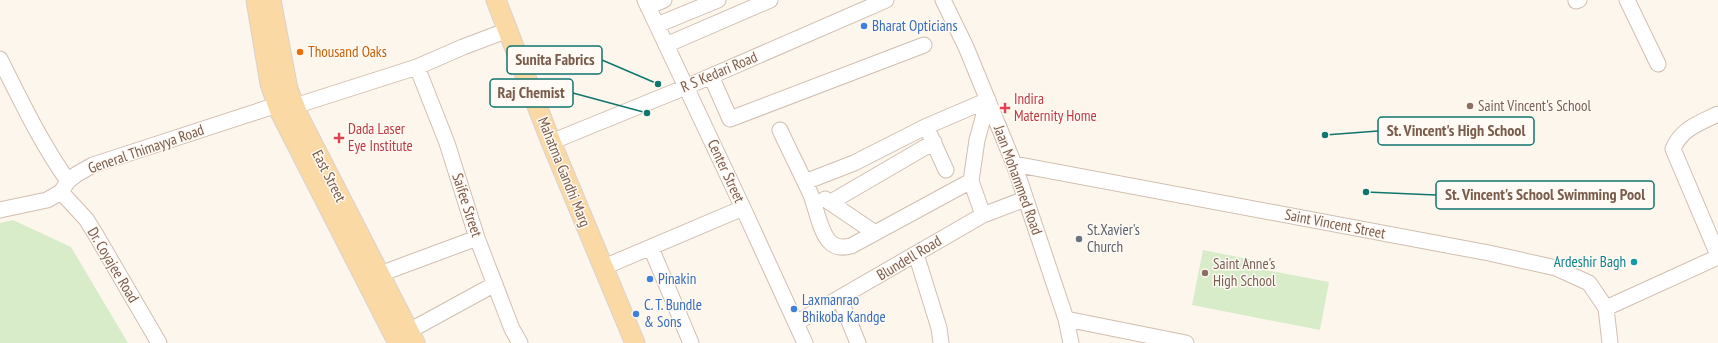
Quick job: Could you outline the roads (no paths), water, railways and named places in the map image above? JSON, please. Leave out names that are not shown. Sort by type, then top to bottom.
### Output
[{"type":"main road","name":"East Street","points":[[256,0],[270,84],[286,106],[380,274],[408,339]]},
{"type":"main road","name":"East Street","points":[[271,0],[286,81],[286,106],[408,339]]},
{"type":"main road","name":"Mahatma Gandhi Marg","points":[[496,0],[551,142],[635,343]]},
{"type":"street","points":[[647,3],[664,0]]},
{"type":"street","points":[[657,25],[718,0]]},
{"type":"street","points":[[666,45],[770,0]]},
{"type":"street","name":"R S Kedari Road","points":[[551,142],[686,87],[886,0]]},
{"type":"street","name":"Jaan Mohammed Road","points":[[943,0],[966,47],[1014,164],[1066,319],[1071,343]]},
{"type":"street","points":[[1627,0],[1658,64]]},
{"type":"street","name":"Center Street","points":[[647,3],[744,208],[796,323],[799,341]]},
{"type":"street","name":"General Thimayya Road","points":[[0,210],[48,200],[93,165],[417,67],[463,47],[508,30]]},
{"type":"street","points":[[711,76],[730,119],[924,45]]},
{"type":"street","name":"Dr. Coyajee Road","points":[[0,59],[34,126],[55,161],[65,186],[96,235],[159,343]]},
{"type":"street","name":"Saifee Street","points":[[417,67],[447,143],[477,238],[512,329],[520,343]]},
{"type":"street","points":[[808,188],[925,127],[988,100]]},
{"type":"street","points":[[983,215],[971,181],[977,140],[988,100]]},
{"type":"street","points":[[1606,308],[1718,256],[1673,150],[1678,139],[1689,129],[1718,114]]},
{"type":"street","points":[[925,127],[934,142],[946,170]]},
{"type":"street","points":[[780,130],[808,188],[825,233],[835,246],[844,248],[851,246],[971,181]]},
{"type":"street","points":[[831,202],[934,142]]},
{"type":"street","name":"Saint Vincent Street","points":[[1014,164],[1481,252],[1556,268],[1589,283],[1606,308],[1610,343]]},
{"type":"street","points":[[808,188],[831,202],[875,233]]},
{"type":"street","name":"Blundell Road","points":[[796,323],[840,299],[983,215],[1025,199]]},
{"type":"street","points":[[604,267],[744,208]]},
{"type":"street","points":[[380,274],[477,238]]},
{"type":"street","points":[[651,248],[691,343]]},
{"type":"street","points":[[916,254],[940,328],[941,343]]},
{"type":"street","points":[[408,339],[495,284]]},
{"type":"street","points":[[840,299],[858,343]]},
{"type":"street","points":[[1066,319],[1186,343]]},
{"type":"place","name":"Bharat Opticians","points":[[864,26]]},
{"type":"place","name":"Thousand Oaks","points":[[300,52]]},
{"type":"place","name":"Sunita Fabrics","points":[[658,84]]},
{"type":"place","name":"Saint Vincent's School","points":[[1470,106]]},
{"type":"place","name":"Indira Maternity Home","points":[[1005,108]]},
{"type":"place","name":"Raj Chemist","points":[[647,113]]},
{"type":"place","name":"St. Vincent's High School","points":[[1325,135]]},
{"type":"place","name":"Dada Laser Eye Institute","points":[[339,138]]},
{"type":"place","name":"St. Vincent's School Swimming Pool","points":[[1366,192]]},
{"type":"place","name":"St.Xavier's Church","points":[[1079,239]]},
{"type":"place","name":"Ardeshir Bagh","points":[[1634,262]]},
{"type":"place","name":"Saint Anne's High School","points":[[1205,273]]},
{"type":"place","name":"Pinakin","points":[[650,279]]},
{"type":"place","name":"Laxmanrao Bhikoba Kandge","points":[[794,309]]},
{"type":"place","name":"C. T. Bundle & Sons","points":[[636,314]]}]
